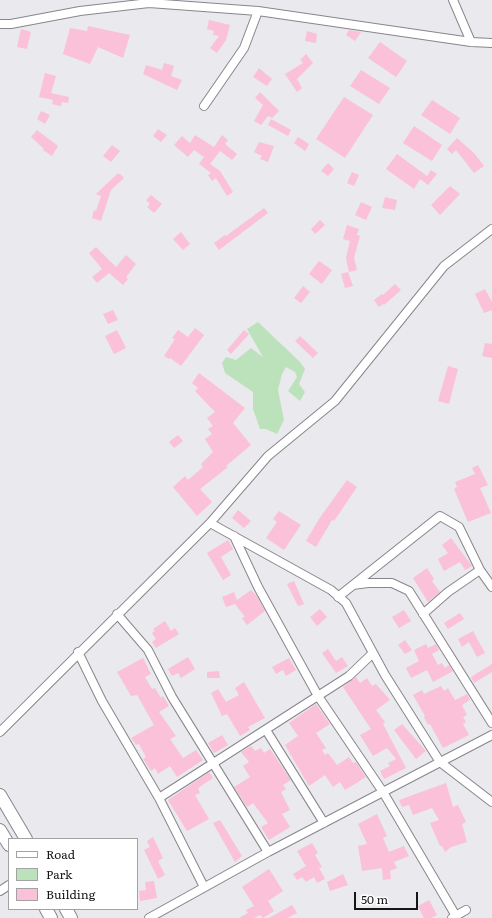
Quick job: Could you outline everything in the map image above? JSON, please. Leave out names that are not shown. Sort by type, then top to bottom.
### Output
[{"type":"highway","points":[[0,795],[25,838]]},
{"type":"highway","points":[[0,830],[8,843]]},
{"type":"street","points":[[453,0],[471,42]]},
{"type":"street","points":[[0,24],[11,24],[80,11],[149,3],[258,11],[471,42],[492,43]]},
{"type":"street","points":[[204,106],[244,48],[258,11]]},
{"type":"street","points":[[0,732],[78,652],[210,523],[268,456],[336,401],[444,266],[492,229]]},
{"type":"street","points":[[338,597],[440,516],[459,527],[480,570],[492,587]]},
{"type":"street","points":[[210,523],[331,590],[346,603],[373,653],[440,762],[492,802]]},
{"type":"street","points":[[234,536],[258,587],[318,696],[383,792],[454,917],[466,910]]},
{"type":"street","points":[[423,614],[448,592],[480,570]]},
{"type":"street","points":[[352,585],[392,583],[409,591],[492,723]]},
{"type":"street","points":[[117,614],[148,650],[172,697],[268,852]]},
{"type":"street","points":[[78,652],[102,701],[159,798],[204,887]]},
{"type":"street","points":[[159,798],[349,676],[373,653]]},
{"type":"street","points":[[266,730],[324,822]]},
{"type":"street","points":[[149,918],[324,822],[492,735]]},
{"type":"green space","points":[[258,322],[300,362],[305,369],[299,384],[305,392],[300,401],[288,391],[297,377],[295,372],[286,367],[282,374],[278,390],[284,420],[277,434],[266,429],[260,429],[253,409],[253,392],[225,373],[222,363],[226,357],[236,360],[251,348],[263,357],[247,329]]},
{"type":"building","points":[[209,20],[230,25],[226,40],[217,53],[210,48],[219,36],[213,35],[214,31],[207,29]]},
{"type":"building","points":[[88,26],[130,35],[123,58],[98,47],[90,64],[63,54],[70,28],[87,31]]},
{"type":"building","points":[[21,29],[31,32],[27,49],[17,47]]},
{"type":"building","points":[[349,30],[361,32],[355,41],[346,35]]},
{"type":"building","points":[[307,31],[317,34],[316,43],[305,41]]},
{"type":"building","points":[[380,42],[407,61],[396,77],[368,58]]},
{"type":"building","points":[[306,54],[313,63],[297,79],[302,88],[297,92],[285,74],[303,63],[300,60]]},
{"type":"building","points":[[164,63],[174,66],[171,76],[182,80],[177,90],[143,74],[146,65],[162,70]]},
{"type":"building","points":[[259,68],[272,79],[267,86],[253,77]]},
{"type":"building","points":[[361,70],[390,88],[379,104],[350,86]]},
{"type":"building","points":[[45,73],[56,76],[51,93],[69,97],[68,103],[62,102],[61,106],[52,104],[53,100],[39,97]]},
{"type":"building","points":[[260,92],[279,111],[272,118],[268,116],[261,125],[254,121],[263,105],[255,98]]},
{"type":"building","points":[[344,97],[373,115],[345,158],[316,139]]},
{"type":"building","points":[[432,100],[460,118],[450,134],[421,115]]},
{"type":"building","points":[[41,111],[50,115],[45,124],[37,119]]},
{"type":"building","points":[[271,119],[291,130],[288,136],[268,125]]},
{"type":"building","points":[[414,126],[442,145],[432,161],[403,143]]},
{"type":"building","points":[[158,129],[167,135],[161,142],[153,136]]},
{"type":"building","points":[[37,130],[58,146],[52,156],[43,150],[44,149],[31,137]]},
{"type":"building","points":[[195,135],[214,147],[222,135],[228,140],[225,144],[237,154],[232,160],[220,151],[210,164],[220,171],[233,192],[227,196],[216,178],[212,181],[208,175],[211,173],[199,164],[204,157],[194,150],[188,157],[174,145],[182,136],[190,143]]},
{"type":"building","points":[[298,137],[309,144],[305,151],[294,143]]},
{"type":"building","points":[[457,138],[474,153],[484,166],[474,173],[456,150],[452,154],[447,149]]},
{"type":"building","points":[[259,142],[274,146],[268,162],[260,159],[262,156],[254,152]]},
{"type":"building","points":[[112,145],[120,151],[111,162],[103,156]]},
{"type":"building","points":[[397,154],[427,176],[431,170],[437,174],[428,185],[420,179],[414,189],[386,169]]},
{"type":"building","points":[[328,163],[334,169],[328,176],[321,171]]},
{"type":"building","points":[[352,172],[359,175],[354,186],[347,183]]},
{"type":"building","points":[[117,174],[120,174],[124,178],[111,190],[101,221],[92,218],[101,196],[96,194]]},
{"type":"building","points":[[450,186],[460,194],[440,215],[431,205]]},
{"type":"building","points":[[151,195],[162,204],[154,213],[147,207],[150,204],[146,200]]},
{"type":"building","points":[[385,197],[397,200],[395,210],[382,208]]},
{"type":"building","points":[[361,202],[372,207],[366,220],[355,215]]},
{"type":"building","points":[[264,208],[268,213],[219,250],[214,243]]},
{"type":"building","points":[[320,220],[325,225],[315,234],[311,229]]},
{"type":"building","points":[[347,225],[359,229],[357,235],[360,236],[354,258],[357,270],[349,272],[346,258],[350,241],[343,239]]},
{"type":"building","points":[[181,232],[190,244],[183,250],[173,239]]},
{"type":"building","points":[[96,247],[116,267],[126,255],[136,264],[126,277],[128,279],[123,285],[109,273],[97,283],[92,277],[102,269],[89,253]]},
{"type":"building","points":[[319,261],[332,270],[322,284],[309,274]]},
{"type":"building","points":[[348,272],[353,286],[345,288],[341,274]]},
{"type":"building","points":[[395,284],[401,290],[384,305],[383,304],[379,307],[374,300],[382,294],[383,295]]},
{"type":"building","points":[[303,286],[310,292],[301,303],[294,298]]},
{"type":"building","points":[[485,289],[492,302],[492,310],[484,313],[475,294]]},
{"type":"building","points":[[113,310],[118,320],[108,324],[103,314]]},
{"type":"building","points":[[195,328],[204,335],[181,366],[170,358],[169,359],[164,356],[175,339],[172,338],[178,330],[188,337]]},
{"type":"building","points":[[117,330],[126,348],[114,354],[105,336]]},
{"type":"building","points":[[244,330],[249,334],[231,354],[227,350]]},
{"type":"building","points":[[300,336],[318,353],[313,358],[295,341]]},
{"type":"building","points":[[485,343],[492,344],[492,358],[482,356]]},
{"type":"building","points":[[448,366],[458,369],[449,404],[438,401]]},
{"type":"building","points":[[199,373],[245,408],[233,423],[251,445],[226,466],[228,467],[200,489],[212,502],[197,516],[173,487],[185,476],[188,480],[203,467],[201,464],[213,452],[205,439],[212,434],[208,429],[213,426],[207,418],[215,412],[195,391],[198,388],[192,383]]},
{"type":"building","points":[[178,435],[183,441],[174,448],[169,442]]},
{"type":"building","points":[[478,465],[488,485],[480,488],[491,513],[468,522],[454,489],[457,487],[455,482],[475,474],[472,468]]},
{"type":"building","points":[[347,480],[357,487],[334,521],[332,520],[316,547],[306,541],[319,519]]},
{"type":"building","points":[[238,510],[251,521],[244,528],[232,518]]},
{"type":"building","points":[[279,511],[301,525],[284,550],[266,538],[277,522],[273,519]]},
{"type":"building","points":[[451,538],[472,566],[465,570],[460,562],[444,571],[438,559],[448,553],[442,545]]},
{"type":"building","points":[[228,540],[233,549],[221,557],[231,575],[223,580],[207,553]]},
{"type":"building","points":[[427,568],[434,579],[432,581],[440,592],[428,602],[413,578]]},
{"type":"building","points":[[294,581],[304,604],[298,606],[287,584]]},
{"type":"building","points":[[251,590],[257,596],[265,611],[247,625],[242,618],[245,617],[235,604],[226,607],[222,597],[234,592],[237,600]]},
{"type":"building","points":[[320,609],[327,617],[317,626],[310,617]]},
{"type":"building","points":[[404,610],[411,621],[399,628],[392,617]]},
{"type":"building","points":[[460,613],[464,619],[448,629],[444,623]]},
{"type":"building","points":[[165,621],[171,631],[175,628],[179,634],[156,648],[152,642],[156,639],[152,633],[155,631],[153,629]]},
{"type":"building","points":[[473,631],[485,653],[477,657],[469,642],[462,647],[458,639]]},
{"type":"building","points":[[405,640],[412,650],[405,654],[398,645]]},
{"type":"building","points":[[426,644],[428,648],[436,644],[439,650],[432,654],[438,665],[442,663],[445,668],[449,665],[453,671],[433,682],[427,670],[411,678],[406,668],[419,661],[414,650]]},
{"type":"building","points":[[328,649],[336,661],[342,657],[348,666],[336,673],[322,653]]},
{"type":"building","points":[[188,657],[195,669],[181,678],[178,673],[172,676],[168,669]]},
{"type":"building","points":[[143,658],[151,674],[145,677],[152,689],[155,688],[161,698],[163,696],[169,706],[159,712],[176,736],[170,739],[183,758],[196,750],[203,760],[177,777],[170,766],[158,774],[155,768],[151,771],[143,759],[146,757],[139,744],[136,745],[131,738],[154,725],[137,695],[131,696],[117,672]]},
{"type":"building","points":[[289,658],[296,670],[286,676],[283,670],[276,674],[272,667]]},
{"type":"building","points":[[492,664],[492,672],[474,683],[471,677]]},
{"type":"building","points":[[219,671],[220,678],[207,678],[207,672]]},
{"type":"building","points":[[356,677],[360,683],[367,678],[372,686],[376,684],[390,700],[376,710],[385,722],[383,724],[406,768],[384,779],[380,771],[390,766],[388,763],[396,759],[387,748],[373,756],[360,735],[371,729],[343,687]]},
{"type":"building","points":[[244,682],[265,718],[248,727],[250,730],[240,736],[227,714],[222,716],[211,693],[218,689],[226,702],[239,695],[235,688]]},
{"type":"building","points":[[441,686],[444,691],[448,688],[455,700],[467,694],[470,700],[462,705],[467,715],[463,717],[466,722],[463,724],[469,735],[443,748],[430,724],[428,725],[424,717],[425,716],[413,695],[422,690],[424,694]]},
{"type":"building","points":[[316,704],[330,724],[316,733],[326,748],[322,750],[325,755],[328,753],[337,765],[349,757],[353,763],[356,762],[366,777],[345,790],[340,782],[333,787],[325,775],[309,786],[285,745],[298,736],[289,723]]},
{"type":"building","points":[[402,724],[426,751],[416,759],[394,730]]},
{"type":"building","points":[[222,735],[228,745],[214,753],[208,743]]},
{"type":"building","points":[[251,746],[255,751],[261,748],[264,753],[270,749],[291,780],[283,785],[286,789],[281,792],[290,810],[282,814],[290,827],[269,840],[261,827],[268,823],[253,803],[247,807],[234,787],[250,777],[243,766],[249,762],[241,752]]},
{"type":"building","points":[[209,772],[213,778],[198,788],[200,793],[195,795],[209,819],[187,831],[168,800]]},
{"type":"building","points":[[446,783],[453,807],[458,805],[466,822],[462,824],[467,842],[451,847],[445,852],[442,846],[440,846],[430,823],[439,820],[432,808],[413,815],[409,805],[402,807],[399,800]]},
{"type":"building","points":[[377,814],[387,836],[383,838],[389,852],[404,846],[409,856],[394,862],[397,868],[390,871],[391,879],[383,880],[382,868],[362,871],[358,846],[367,844],[358,824]]},
{"type":"building","points":[[220,820],[242,856],[235,862],[213,823]]},
{"type":"building","points":[[153,837],[163,858],[158,861],[165,875],[158,879],[144,850],[150,847],[147,841]]},
{"type":"building","points":[[312,843],[318,853],[315,855],[322,867],[319,868],[325,879],[317,883],[314,877],[306,882],[302,877],[297,880],[293,874],[306,866],[297,851]]},
{"type":"building","points":[[269,869],[283,891],[268,901],[274,911],[263,918],[260,915],[254,918],[239,918],[248,913],[246,910],[254,906],[242,887]]},
{"type":"building","points":[[343,874],[348,885],[330,891],[327,882]]},
{"type":"building","points":[[154,881],[157,898],[140,901],[139,891],[146,890],[145,882]]},
{"type":"building","points":[[429,900],[437,915],[431,918],[424,918],[418,906]]},
{"type":"building","points":[[292,905],[297,913],[287,918],[269,918]]}]
